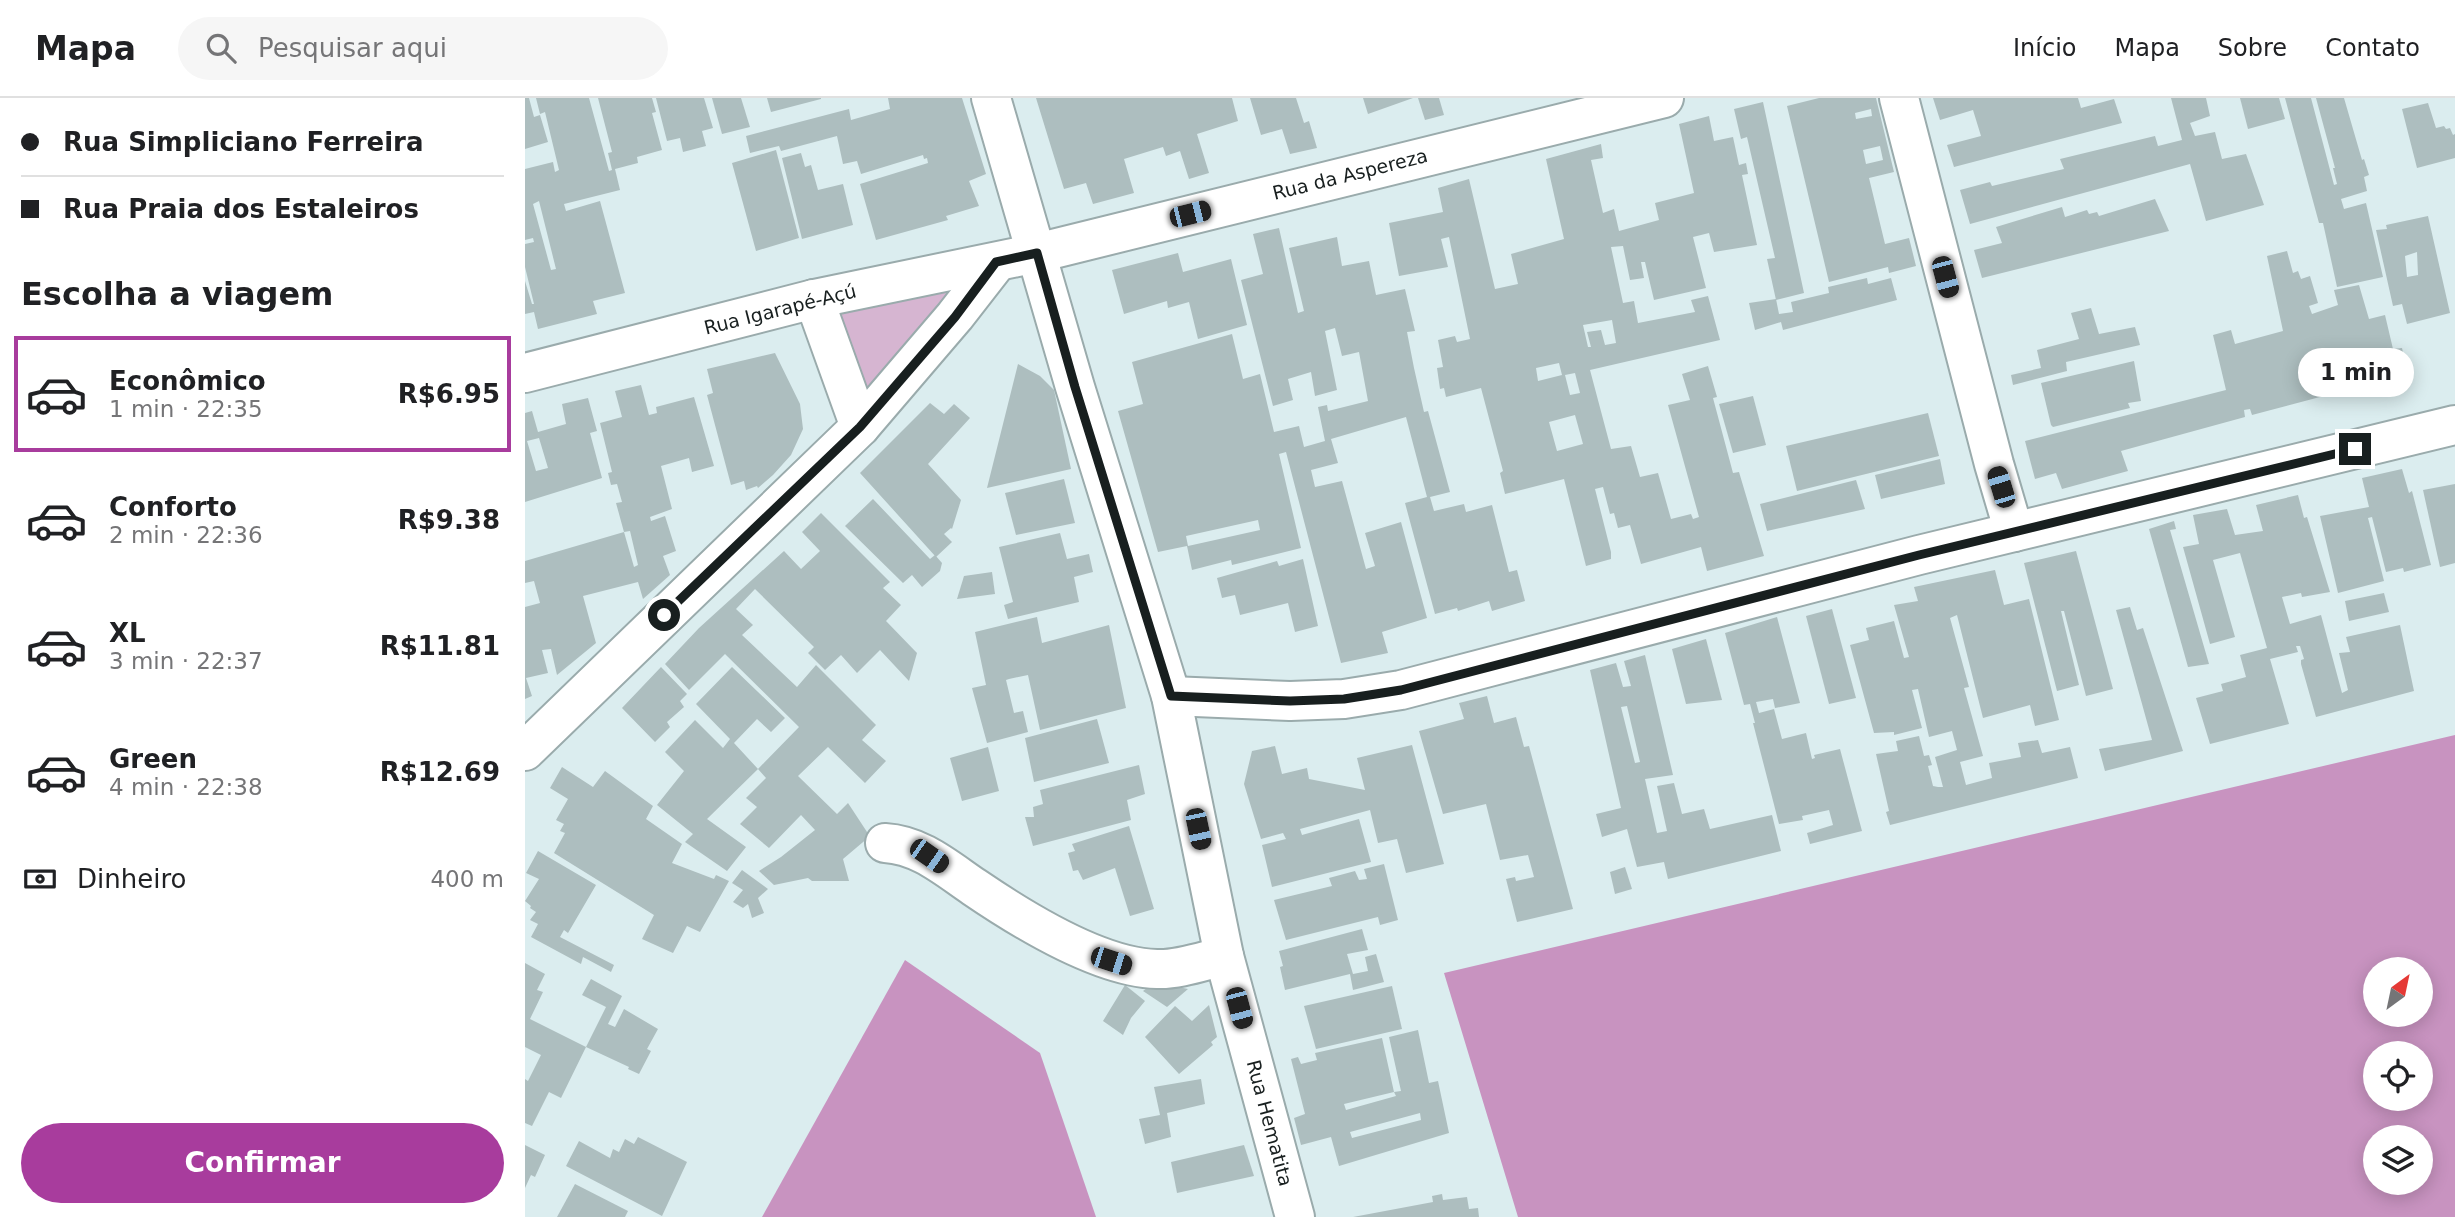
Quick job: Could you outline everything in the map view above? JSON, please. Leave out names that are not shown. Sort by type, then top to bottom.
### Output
[{"type":"street","name":"Rua Hematita","points":[[991,98],[1075,387],[1171,696],[1224,956],[1295,1217]]},
{"type":"street","name":"Rua da Aspereza","points":[[1037,253],[1664,98]]},
{"type":"street","points":[[1899,98],[2014,532]]},
{"type":"street","name":"Rua Igarapé-Açú","points":[[525,373],[814,299],[1037,253]]},
{"type":"street","points":[[526,749],[860,427],[955,317],[996,262]]},
{"type":"street","points":[[814,299],[860,427]]},
{"type":"street","points":[[1171,696],[1290,701],[1344,699],[1401,690],[1865,568],[2455,425]]},
{"type":"street","points":[[885,843],[901,844],[929,856],[992,898],[1096,956],[1125,966],[1159,970],[1224,956]]},
{"type":"shaded area","points":[[997,262],[860,427],[814,299]]},
{"type":"shaded area","points":[[2455,735],[2455,1217],[1518,1217],[1444,973]]},
{"type":"shaded area","points":[[905,960],[1040,1053],[1096,1217],[762,1217]]},
{"type":"building","points":[[525,98],[529,98],[534,117],[540,115],[548,142],[525,149]]},
{"type":"building","points":[[536,98],[589,98],[609,171],[612,170],[608,153],[612,152],[598,98],[652,98],[656,112],[652,113],[662,150],[637,157],[638,163],[615,169],[620,190],[564,204],[566,211],[600,201],[625,293],[593,301],[597,314],[538,329],[534,312],[525,314],[525,281],[534,304],[525,267],[525,244],[534,242],[533,238],[525,240],[525,169],[553,162],[555,172],[559,170],[545,112],[540,114]],"holes":[[[539,201],[556,269],[551,270],[533,204]]]},
{"type":"building","points":[[656,98],[704,98],[713,128],[702,131],[706,146],[683,152],[680,138],[667,141]]},
{"type":"building","points":[[712,98],[741,98],[750,127],[722,134]]},
{"type":"building","points":[[767,98],[821,98],[821,99],[771,112]]},
{"type":"building","points":[[888,98],[962,98],[986,174],[969,181],[979,206],[946,216],[948,220],[876,240],[860,184],[928,163],[923,155],[861,174],[857,161],[843,164],[837,136],[781,151],[779,146],[750,153],[746,136],[849,109],[851,120],[890,109]]},
{"type":"building","points":[[1036,98],[1232,98],[1238,121],[1197,134],[1209,173],[1189,179],[1180,151],[1166,156],[1163,147],[1124,159],[1134,193],[1093,204],[1086,183],[1064,189]]},
{"type":"building","points":[[1250,98],[1296,98],[1304,123],[1309,121],[1317,148],[1290,154],[1282,129],[1261,135]]},
{"type":"building","points":[[1363,98],[1413,98],[1368,114]]},
{"type":"building","points":[[1418,98],[1439,98],[1444,115],[1425,120]]},
{"type":"building","points":[[1819,98],[1876,98],[1894,172],[1869,178],[1885,244],[1909,238],[1916,266],[1889,273],[1888,267],[1829,282],[1787,106]],"holes":[[[1871,109],[1872,116],[1856,119],[1855,113]],[[1880,146],[1883,160],[1866,164],[1863,150]]]},
{"type":"building","points":[[1933,98],[2078,98],[2081,108],[2114,99],[2122,123],[1954,167],[1947,145],[1981,136],[1973,110],[1940,120]]},
{"type":"building","points":[[2171,98],[2206,98],[2210,116],[2190,123],[2195,136],[2215,132],[2222,159],[2246,154],[2264,205],[2206,221],[2190,164],[1970,224],[1960,190],[1990,182],[1992,186],[2064,169],[2060,159],[2155,136],[2158,146],[2182,140]]},
{"type":"building","points":[[2240,98],[2279,98],[2285,119],[2248,129]]},
{"type":"building","points":[[2285,98],[2311,98],[2334,185],[2337,184],[2335,168],[2316,98],[2344,98],[2369,175],[2364,177],[2367,191],[2341,199],[2344,209],[2366,203],[2383,277],[2337,287],[2323,223],[2319,223]]},
{"type":"building","points":[[1763,102],[1804,293],[1776,300],[1767,259],[1775,258],[1747,137],[1741,139],[1734,109]]},
{"type":"building","points":[[2428,103],[2436,128],[2444,126],[2455,134],[2455,158],[2417,168],[2402,109]]},
{"type":"building","points":[[1709,116],[1714,141],[1733,137],[1739,165],[1746,163],[1748,174],[1742,175],[1757,245],[1714,252],[1709,233],[1693,237],[1706,288],[1654,300],[1645,262],[1641,262],[1644,278],[1630,280],[1623,246],[1611,247],[1623,303],[1634,301],[1638,323],[1695,312],[1691,300],[1708,296],[1720,340],[1590,370],[1611,449],[1631,446],[1640,477],[1658,473],[1671,519],[1691,514],[1693,519],[1699,517],[1668,405],[1690,400],[1682,374],[1708,366],[1717,397],[1713,398],[1733,473],[1739,472],[1764,556],[1707,571],[1701,547],[1641,564],[1630,525],[1618,528],[1614,513],[1610,514],[1603,487],[1595,489],[1611,559],[1586,566],[1564,479],[1505,494],[1500,473],[1503,471],[1481,388],[1446,397],[1444,388],[1440,389],[1437,368],[1443,367],[1438,340],[1455,336],[1457,342],[1470,339],[1449,237],[1441,239],[1448,267],[1399,276],[1389,223],[1443,212],[1438,188],[1469,179],[1495,289],[1518,284],[1511,254],[1564,239],[1546,159],[1601,144],[1603,158],[1591,160],[1603,213],[1614,209],[1619,231],[1659,220],[1655,203],[1694,193],[1679,124]],"holes":[[[1612,320],[1616,343],[1605,345],[1601,330],[1587,332],[1591,347],[1588,347],[1583,325]],[[1559,363],[1562,375],[1538,381],[1536,368]],[[1575,373],[1580,393],[1570,395],[1565,375]],[[1575,415],[1583,444],[1557,451],[1549,422]]]},
{"type":"building","points":[[776,150],[799,238],[756,251],[732,163]]},
{"type":"building","points":[[801,153],[805,167],[811,165],[818,190],[843,184],[853,225],[802,239],[782,158]]},
{"type":"building","points":[[2155,199],[2169,231],[1982,278],[1974,250],[2002,243],[1996,227],[2062,207],[2065,217],[2087,210],[2089,214],[2097,212],[2099,216]]},
{"type":"building","points":[[2428,216],[2450,313],[2407,324],[2402,304],[2393,306],[2376,230],[2387,229],[2386,225]],"holes":[[[2417,252],[2418,275],[2407,277],[2405,256]]]},
{"type":"building","points":[[1279,228],[1298,313],[1304,311],[1289,248],[1337,237],[1342,266],[1369,261],[1376,295],[1405,289],[1415,331],[1407,332],[1414,368],[1424,412],[1428,411],[1450,492],[1430,497],[1434,511],[1464,504],[1466,512],[1492,505],[1509,572],[1517,570],[1525,601],[1492,611],[1489,601],[1458,611],[1457,608],[1435,614],[1405,503],[1427,497],[1406,417],[1331,439],[1338,463],[1311,470],[1315,487],[1342,481],[1366,569],[1375,566],[1365,533],[1401,522],[1427,618],[1382,632],[1388,653],[1341,663],[1286,452],[1279,454],[1301,548],[1232,565],[1231,560],[1192,570],[1187,546],[1158,552],[1118,411],[1143,404],[1132,362],[1232,334],[1243,379],[1260,374],[1274,432],[1299,426],[1304,447],[1325,441],[1318,407],[1327,405],[1328,411],[1368,401],[1359,352],[1342,356],[1335,328],[1325,331],[1337,390],[1315,396],[1311,372],[1288,379],[1293,400],[1273,406],[1241,280],[1263,274],[1253,234]],"holes":[[[1258,520],[1260,530],[1188,546],[1186,536]]]},
{"type":"building","points":[[2287,251],[2293,273],[2298,271],[2301,279],[2310,276],[2318,303],[2309,306],[2312,314],[2338,305],[2334,290],[2359,285],[2369,319],[2385,315],[2393,349],[2402,348],[2408,374],[2359,387],[2353,367],[2344,370],[2350,389],[2252,415],[2250,409],[2244,410],[2245,417],[2121,451],[2128,471],[2062,489],[2056,473],[2035,479],[2025,441],[2226,390],[2213,335],[2231,330],[2235,344],[2283,331],[2267,256]]},
{"type":"building","points":[[1178,253],[1183,272],[1231,259],[1247,325],[1198,339],[1189,302],[1168,308],[1167,301],[1124,314],[1112,270]]},
{"type":"building","points":[[1867,278],[1868,284],[1891,278],[1897,300],[1783,330],[1781,322],[1755,330],[1749,303],[1776,299],[1779,314],[1793,312],[1791,302],[1829,293],[1828,287]]},
{"type":"building","points":[[2091,308],[2099,334],[2135,327],[2140,345],[2066,362],[2067,371],[2013,385],[2011,375],[2041,368],[2037,350],[2079,339],[2071,313]]},
{"type":"building","points":[[775,353],[800,404],[803,429],[791,455],[773,475],[758,488],[757,486],[746,490],[744,481],[731,485],[707,395],[713,393],[707,369]]},
{"type":"building","points":[[2134,361],[2141,401],[2128,403],[2130,408],[2053,427],[2051,425],[2041,383]]},
{"type":"building","points":[[1018,364],[1040,376],[1054,390],[1071,469],[987,488]]},
{"type":"building","points":[[641,385],[649,415],[657,413],[656,407],[694,397],[714,466],[692,472],[689,458],[661,466],[672,509],[650,517],[651,521],[665,516],[676,551],[663,556],[670,575],[643,599],[638,582],[583,596],[596,643],[557,675],[551,649],[542,650],[548,673],[526,678],[532,696],[525,699],[525,607],[540,603],[534,581],[525,583],[525,561],[624,532],[616,503],[622,502],[617,484],[611,485],[608,473],[612,472],[600,423],[622,417],[615,391]],"holes":[[[630,531],[638,565],[634,567],[624,532]]]},
{"type":"building","points":[[1753,396],[1766,445],[1733,453],[1719,404]]},
{"type":"building","points":[[588,398],[597,431],[590,433],[602,478],[525,502],[525,413],[532,411],[538,432],[566,424],[562,404]],"holes":[[[539,438],[548,468],[536,471],[527,441]]]},
{"type":"building","points":[[930,403],[944,414],[954,404],[970,418],[928,464],[961,500],[952,529],[944,534],[952,542],[936,557],[860,473]]},
{"type":"building","points":[[1928,413],[1939,456],[1797,491],[1786,446]]},
{"type":"building","points":[[1940,459],[1945,484],[1881,499],[1875,475]]},
{"type":"building","points":[[2402,469],[2409,493],[2412,491],[2431,565],[2404,572],[2403,568],[2386,572],[2372,517],[2368,518],[2384,581],[2338,593],[2320,516],[2369,507],[2362,478]]},
{"type":"building","points":[[1064,479],[1075,523],[1016,535],[1005,493]]},
{"type":"building","points":[[1856,480],[1865,509],[1767,531],[1760,504]]},
{"type":"building","points":[[2455,484],[2455,563],[2440,567],[2423,490]]},
{"type":"building","points":[[2298,495],[2330,592],[2282,597],[2290,624],[2321,615],[2342,693],[2348,690],[2339,653],[2350,652],[2346,637],[2400,625],[2414,691],[2316,717],[2301,664],[2304,659],[2300,646],[2296,646],[2298,652],[2270,659],[2289,724],[2210,744],[2196,698],[2223,691],[2221,684],[2246,677],[2240,655],[2267,648],[2240,553],[2213,560],[2235,637],[2210,644],[2183,547],[2199,544],[2193,515],[2227,509],[2235,535],[2263,531],[2256,505]]},
{"type":"building","points":[[873,499],[930,559],[935,555],[942,563],[940,571],[922,587],[912,575],[903,583],[845,526]]},
{"type":"building","points":[[821,513],[890,582],[883,588],[901,605],[886,621],[917,653],[909,681],[880,650],[857,673],[841,655],[825,670],[808,653],[814,647],[755,589],[736,609],[753,625],[742,635],[797,687],[816,665],[876,725],[862,740],[886,761],[865,783],[828,747],[798,776],[837,814],[848,803],[869,837],[843,859],[849,881],[812,881],[808,878],[774,885],[759,871],[815,830],[801,815],[769,848],[740,824],[757,807],[746,798],[766,778],[758,769],[799,727],[725,654],[689,690],[665,664],[699,628],[784,551],[801,569],[820,551],[802,532]]},
{"type":"building","points":[[2174,521],[2176,529],[2170,530],[2209,664],[2188,667],[2149,529]]},
{"type":"building","points":[[1060,533],[1067,559],[1089,554],[1093,572],[1074,577],[1079,602],[1008,619],[1004,605],[1013,602],[999,547]]},
{"type":"building","points":[[2076,551],[2113,689],[2086,696],[2064,611],[2061,611],[2079,685],[2057,691],[2024,563]]},
{"type":"building","points":[[1303,559],[1318,626],[1295,632],[1288,603],[1240,615],[1235,595],[1222,598],[1217,578],[1277,561],[1279,566]]},
{"type":"building","points":[[1995,570],[2004,605],[2029,599],[2059,720],[2035,726],[2030,705],[1983,718],[1957,615],[1950,618],[1969,687],[1964,688],[1983,756],[1960,762],[1966,785],[1992,778],[1989,763],[2021,757],[2018,743],[2038,740],[2042,753],[2070,747],[2078,778],[1890,825],[1876,754],[1898,751],[1896,741],[1919,736],[1924,756],[1929,755],[1932,765],[1928,766],[1933,786],[1943,787],[1935,757],[1957,750],[1952,731],[1929,737],[1918,689],[1912,690],[1922,728],[1894,735],[1894,732],[1874,733],[1850,645],[1869,640],[1866,628],[1894,621],[1904,658],[1909,657],[1894,605],[1918,601],[1914,587]]},
{"type":"building","points":[[992,572],[995,594],[957,599],[964,576]]},
{"type":"building","points":[[2384,593],[2389,612],[2349,621],[2345,601]]},
{"type":"building","points":[[2130,607],[2137,630],[2143,628],[2183,751],[2105,771],[2099,749],[2152,740],[2116,610]]},
{"type":"building","points":[[1832,609],[1856,698],[1829,704],[1806,616]]},
{"type":"building","points":[[1037,617],[1042,643],[1109,625],[1126,708],[1040,730],[1028,675],[1009,679],[1006,680],[1014,713],[1023,711],[1028,732],[987,743],[972,688],[986,685],[975,632]]},
{"type":"building","points":[[1777,617],[1800,703],[1775,708],[1773,699],[1756,702],[1759,713],[1774,709],[1782,739],[1806,733],[1812,759],[1815,758],[1814,755],[1840,749],[1862,831],[1810,844],[1807,833],[1833,825],[1829,810],[1802,816],[1803,820],[1779,824],[1750,704],[1744,705],[1725,633]]},
{"type":"building","points":[[1706,639],[1722,700],[1686,704],[1672,649]]},
{"type":"building","points":[[1645,655],[1673,775],[1645,779],[1657,833],[1667,831],[1657,786],[1674,783],[1682,814],[1704,809],[1710,829],[1772,815],[1781,851],[1668,879],[1664,862],[1637,867],[1627,829],[1602,837],[1596,814],[1621,808],[1590,670],[1616,663],[1623,687],[1631,686],[1624,661]],"holes":[[[1627,706],[1640,762],[1635,763],[1621,707]]]},
{"type":"building","points":[[661,667],[687,694],[680,701],[684,707],[667,722],[670,727],[655,742],[622,708]]},
{"type":"building","points":[[732,667],[785,718],[771,732],[757,719],[734,743],[758,769],[707,819],[746,847],[727,871],[685,842],[693,834],[657,805],[684,771],[665,752],[695,720],[723,748],[730,739],[696,704]]},
{"type":"building","points":[[1487,696],[1494,723],[1516,717],[1524,747],[1529,746],[1573,909],[1517,922],[1506,879],[1515,877],[1516,881],[1534,877],[1528,855],[1500,860],[1486,804],[1443,814],[1419,731],[1464,719],[1459,703]]},
{"type":"building","points":[[1097,719],[1109,763],[1034,782],[1025,738]]},
{"type":"building","points":[[1412,745],[1444,864],[1406,873],[1397,839],[1378,843],[1370,810],[1300,829],[1302,835],[1359,819],[1371,862],[1272,887],[1262,845],[1286,839],[1283,833],[1261,839],[1244,784],[1252,751],[1275,746],[1282,774],[1307,768],[1309,779],[1365,790],[1357,758]]},
{"type":"building","points":[[988,747],[999,791],[962,801],[950,758]]},
{"type":"building","points":[[1139,765],[1145,794],[1127,800],[1131,820],[1033,846],[1025,817],[1034,817],[1033,807],[1043,804],[1040,790]]},
{"type":"building","points":[[562,767],[593,787],[605,771],[653,806],[646,819],[682,844],[672,863],[714,879],[716,875],[729,881],[700,932],[687,926],[673,953],[642,939],[654,915],[554,853],[565,833],[560,831],[564,824],[556,820],[568,799],[550,788]]},
{"type":"building","points":[[1129,826],[1154,909],[1130,916],[1115,868],[1083,880],[1078,870],[1073,871],[1068,853],[1075,851],[1072,844]]},
{"type":"building","points":[[538,851],[596,885],[568,933],[564,930],[560,937],[614,965],[611,972],[583,957],[581,964],[531,937],[538,924],[530,920],[536,912],[525,901],[539,879],[526,873]]},
{"type":"building","points":[[1384,864],[1398,920],[1380,925],[1378,917],[1286,940],[1274,900],[1332,886],[1329,878],[1355,871],[1359,880],[1367,879],[1364,869]]},
{"type":"building","points":[[1625,867],[1632,889],[1615,894],[1610,872]]},
{"type":"building","points":[[742,870],[768,889],[758,898],[764,913],[752,918],[748,904],[743,908],[733,902],[743,890],[732,883]]},
{"type":"building","points":[[1362,929],[1368,950],[1347,954],[1353,974],[1368,971],[1365,957],[1376,954],[1384,982],[1353,990],[1350,974],[1285,990],[1279,951]]},
{"type":"building","points":[[525,963],[545,974],[537,990],[543,992],[530,1019],[586,1047],[561,1098],[549,1092],[532,1126],[525,1123],[525,1079],[528,1081],[541,1055],[525,1047]]},
{"type":"building","points":[[591,979],[622,996],[608,1024],[615,1027],[624,1009],[658,1029],[647,1049],[651,1051],[639,1074],[586,1047],[606,1007],[582,995]]},
{"type":"building","points":[[1155,982],[1188,989],[1167,1007],[1143,991]]},
{"type":"building","points":[[1125,985],[1145,1001],[1131,1018],[1123,1035],[1103,1021]]},
{"type":"building","points":[[1392,986],[1402,1029],[1316,1049],[1304,1006]]},
{"type":"building","points":[[1209,1005],[1217,1037],[1211,1042],[1213,1045],[1179,1074],[1145,1037],[1175,1006],[1192,1021]]},
{"type":"building","points":[[1418,1030],[1429,1083],[1438,1081],[1449,1133],[1339,1166],[1331,1137],[1301,1145],[1294,1118],[1305,1114],[1291,1059],[1298,1057],[1301,1064],[1317,1060],[1315,1053],[1382,1038],[1394,1092],[1401,1091],[1389,1037]],"holes":[[[1394,1092],[1396,1096],[1346,1110],[1344,1104]],[[1420,1113],[1421,1120],[1352,1138],[1350,1132]]]},
{"type":"building","points":[[1201,1079],[1205,1104],[1167,1113],[1171,1137],[1145,1144],[1139,1119],[1160,1115],[1154,1087]]},
{"type":"building","points":[[638,1137],[687,1162],[662,1216],[566,1166],[579,1141],[610,1158],[613,1149],[619,1152],[625,1139],[634,1144]]},
{"type":"building","points":[[525,1145],[545,1155],[535,1177],[531,1175],[525,1188]]},
{"type":"building","points":[[1244,1145],[1254,1176],[1177,1193],[1171,1162]]},
{"type":"building","points":[[575,1184],[628,1211],[625,1217],[557,1217]]},
{"type":"building","points":[[1442,1194],[1443,1200],[1467,1197],[1469,1209],[1478,1208],[1479,1217],[1353,1217],[1433,1202],[1432,1196]]},
{"type":"route","points":[[664,615],[860,427],[955,317],[996,262],[1037,253],[1075,387],[1171,696],[1290,701],[1344,699],[1401,690],[1919,555],[2355,449]]}]
